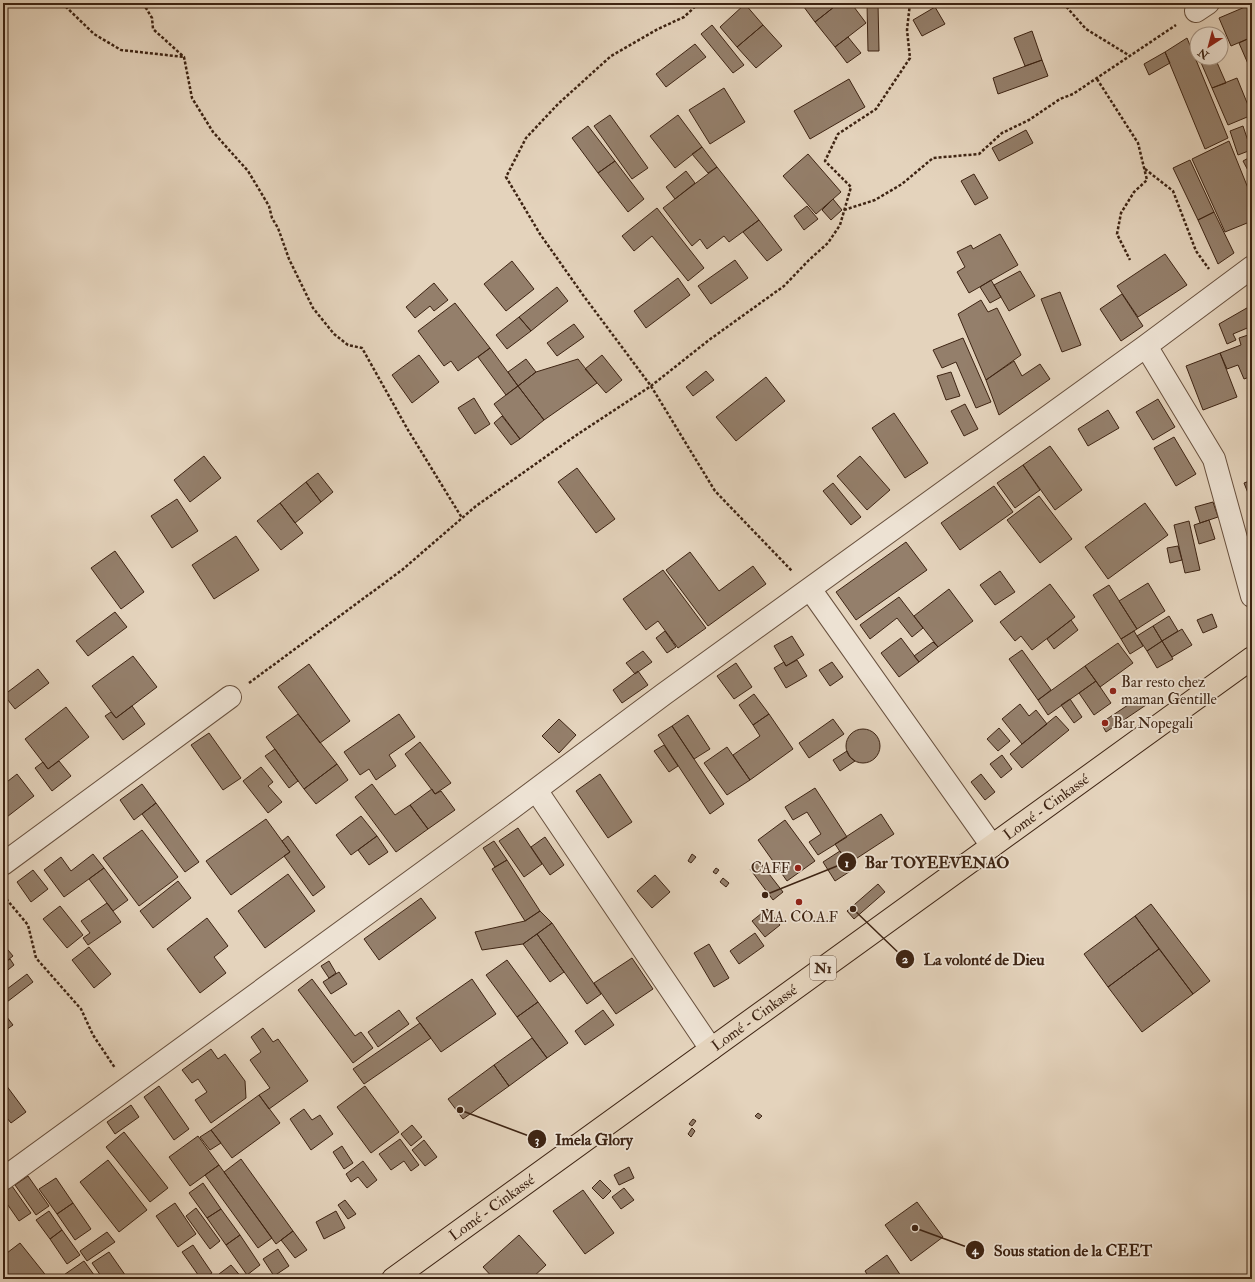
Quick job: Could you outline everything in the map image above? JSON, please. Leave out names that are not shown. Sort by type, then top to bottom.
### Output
[{"type":"highway","name":"Lomé - Cinkassé","points":[[393,1279],[1252,658]]},
{"type":"street","points":[[3,1180],[536,790],[664,694],[1146,346],[1252,267]]},
{"type":"street","points":[[1146,346],[1214,459],[1252,596]]},
{"type":"street","points":[[810,588],[992,846]]},
{"type":"street","points":[[3,864],[230,697]]},
{"type":"street","points":[[536,790],[711,1049]]},
{"type":"path","points":[[62,3],[94,34],[121,50],[184,57]]},
{"type":"path","points":[[143,3],[152,18],[153,29],[184,57],[192,98],[213,132],[248,171],[269,206],[272,218],[278,228],[289,258],[313,308],[334,334],[348,345],[362,348],[408,430],[462,518]]},
{"type":"path","points":[[699,3],[684,17],[658,29],[605,61],[558,104],[526,138],[506,177],[540,234],[583,295],[651,386],[715,491],[770,550],[810,588]]},
{"type":"path","points":[[230,697],[402,570],[476,506],[578,434],[651,386],[709,340],[784,286],[828,243],[840,225],[851,187],[825,161],[838,134],[876,109],[910,58],[907,30],[910,3]]},
{"type":"path","points":[[1063,3],[1086,29],[1130,56]]},
{"type":"path","points":[[844,210],[875,200],[902,184],[933,158],[979,154],[1002,133],[1029,120],[1060,99],[1073,94],[1202,7]]},
{"type":"path","points":[[1097,78],[1138,143],[1147,180],[1134,192],[1121,213],[1117,234],[1130,260]]},
{"type":"path","points":[[1145,169],[1172,191],[1196,251],[1223,288]]},
{"type":"path","points":[[3,895],[28,925],[36,958],[81,1010],[93,1035],[129,1088]]},
{"type":"building","points":[[801,3],[839,3],[815,22]]},
{"type":"building","points":[[839,3],[851,3],[866,23],[835,47],[815,22]]},
{"type":"building","points":[[867,3],[878,3],[879,51],[868,51]]},
{"type":"building","points":[[745,4],[763,25],[737,47],[720,27]]},
{"type":"building","points":[[1252,4],[1252,37],[1231,46],[1229,41],[1229,26],[1222,26],[1219,18]]},
{"type":"building","points":[[935,7],[945,24],[922,36],[913,20]]},
{"type":"building","points":[[712,25],[744,65],[733,73],[701,34]]},
{"type":"building","points":[[763,25],[782,46],[756,68],[737,47]]},
{"type":"building","points":[[1032,31],[1042,60],[1025,66],[1014,38]]},
{"type":"building","points":[[848,37],[861,53],[847,63],[835,47]]},
{"type":"building","points":[[1252,37],[1252,73],[1239,43]]},
{"type":"building","points":[[1187,38],[1189,43],[1189,66],[1198,66],[1228,138],[1205,149],[1165,52]]},
{"type":"building","points":[[695,44],[706,57],[666,87],[656,74]]},
{"type":"building","points":[[1165,52],[1170,63],[1149,75],[1144,64]]},
{"type":"building","points":[[1042,60],[1048,76],[998,94],[993,78]]},
{"type":"building","points":[[1202,66],[1219,66],[1226,83],[1212,88]]},
{"type":"building","points":[[1237,78],[1252,115],[1228,125],[1212,88]]},
{"type":"building","points":[[849,79],[865,107],[810,139],[794,111]]},
{"type":"building","points":[[724,88],[745,122],[710,144],[689,110]]},
{"type":"building","points":[[610,115],[648,168],[632,179],[594,126]]},
{"type":"building","points":[[678,115],[702,147],[675,168],[650,136]]},
{"type":"building","points":[[588,126],[615,161],[598,173],[572,138]]},
{"type":"building","points":[[1243,126],[1251,150],[1238,155],[1230,131]]},
{"type":"building","points":[[1026,130],[1033,143],[999,161],[992,148]]},
{"type":"building","points":[[1229,141],[1252,198],[1252,221],[1225,232],[1192,159]]},
{"type":"building","points":[[702,147],[717,167],[708,173],[692,154]]},
{"type":"building","points":[[808,154],[841,192],[816,214],[783,176]]},
{"type":"building","points":[[1252,156],[1252,178],[1243,161]]},
{"type":"building","points":[[1190,160],[1214,212],[1198,220],[1173,168]]},
{"type":"building","points":[[615,161],[644,199],[628,212],[598,173]]},
{"type":"building","points":[[717,167],[759,220],[729,242],[724,236],[707,249],[700,239],[692,246],[663,208]]},
{"type":"building","points":[[686,171],[695,183],[675,199],[666,187]]},
{"type":"building","points":[[974,174],[988,198],[975,205],[961,181]]},
{"type":"building","points":[[833,199],[842,210],[831,220],[822,210]]},
{"type":"building","points":[[807,206],[818,219],[804,230],[794,216]]},
{"type":"building","points":[[657,208],[704,268],[688,281],[652,236],[634,251],[622,236]]},
{"type":"building","points":[[1214,212],[1234,253],[1218,264],[1198,220]]},
{"type":"building","points":[[759,220],[782,250],[767,261],[743,232]]},
{"type":"building","points":[[1000,234],[1018,265],[969,293],[957,272],[965,267],[957,252],[971,245],[973,249]]},
{"type":"building","points":[[1165,254],[1187,285],[1138,317],[1117,286]]},
{"type":"building","points":[[735,260],[748,278],[711,304],[698,286]]},
{"type":"building","points":[[512,261],[534,289],[506,311],[484,284]]},
{"type":"building","points":[[1020,271],[1035,296],[1009,311],[994,285]]},
{"type":"building","points":[[678,278],[690,295],[646,328],[634,311]]},
{"type":"building","points":[[991,280],[1001,297],[990,303],[980,287]]},
{"type":"building","points":[[434,283],[448,300],[434,311],[430,306],[415,318],[406,307]]},
{"type":"building","points":[[557,287],[568,301],[531,331],[519,317]]},
{"type":"building","points":[[1060,292],[1081,345],[1062,352],[1041,299]]},
{"type":"building","points":[[1122,294],[1143,326],[1121,341],[1100,309]]},
{"type":"building","points":[[981,300],[988,312],[997,308],[1021,355],[986,380],[958,314]]},
{"type":"building","points":[[455,303],[490,348],[458,371],[451,361],[444,366],[418,331]]},
{"type":"building","points":[[1252,305],[1252,326],[1233,334],[1236,340],[1227,344],[1219,324]]},
{"type":"building","points":[[519,317],[531,331],[507,349],[496,335]]},
{"type":"building","points":[[574,324],[584,337],[557,356],[547,343]]},
{"type":"building","points":[[1251,334],[1252,376],[1244,379],[1238,365],[1227,369],[1220,353],[1241,345],[1239,338]]},
{"type":"building","points":[[963,338],[991,402],[976,408],[956,362],[942,368],[933,350]]},
{"type":"building","points":[[490,348],[518,386],[506,395],[478,357]]},
{"type":"building","points":[[1220,353],[1237,397],[1203,410],[1186,366]]},
{"type":"building","points":[[419,355],[439,382],[412,403],[392,375]]},
{"type":"building","points":[[602,355],[622,380],[606,393],[585,369]]},
{"type":"building","points":[[526,359],[536,372],[518,386],[508,372]]},
{"type":"building","points":[[578,359],[597,383],[544,420],[518,386],[536,372]]},
{"type":"building","points":[[1014,361],[1022,376],[1040,364],[1050,379],[999,415],[986,380]]},
{"type":"building","points":[[706,371],[714,380],[693,396],[686,387]]},
{"type":"building","points":[[951,372],[960,396],[946,400],[937,376]]},
{"type":"building","points":[[766,377],[785,401],[736,441],[716,417]]},
{"type":"building","points":[[518,386],[544,420],[520,439],[494,404]]},
{"type":"building","points":[[474,398],[490,424],[475,434],[458,408]]},
{"type":"building","points":[[1158,399],[1175,427],[1153,440],[1136,412]]},
{"type":"building","points":[[965,404],[978,429],[964,436],[951,411]]},
{"type":"building","points":[[1108,410],[1119,428],[1088,446],[1078,429]]},
{"type":"building","points":[[894,413],[928,463],[905,478],[872,428]]},
{"type":"building","points":[[502,416],[520,439],[511,445],[494,423]]},
{"type":"building","points":[[1174,437],[1196,474],[1176,486],[1154,448]]},
{"type":"building","points":[[1050,446],[1082,490],[1055,510],[1023,465]]},
{"type":"building","points":[[204,456],[221,478],[190,502],[174,480]]},
{"type":"building","points":[[860,456],[890,490],[867,510],[837,476]]},
{"type":"building","points":[[1023,465],[1040,490],[1015,508],[997,483]]},
{"type":"building","points":[[577,468],[615,519],[596,533],[558,482]]},
{"type":"building","points":[[318,473],[333,492],[321,502],[306,482]]},
{"type":"building","points":[[1252,480],[1252,503],[1244,483]]},
{"type":"building","points":[[306,482],[321,502],[295,523],[280,503]]},
{"type":"building","points":[[833,483],[861,517],[851,525],[823,491]]},
{"type":"building","points":[[994,486],[1013,512],[960,550],[941,523]]},
{"type":"building","points":[[1039,496],[1072,539],[1040,563],[1007,520]]},
{"type":"building","points":[[177,499],[198,531],[172,548],[151,516]]},
{"type":"building","points":[[1213,502],[1218,517],[1200,523],[1195,507]]},
{"type":"building","points":[[280,503],[303,533],[281,550],[257,521]]},
{"type":"building","points":[[1145,503],[1168,535],[1108,579],[1085,547]]},
{"type":"building","points":[[1209,520],[1215,539],[1199,544],[1194,525]]},
{"type":"building","points":[[1189,521],[1200,570],[1185,573],[1174,525]]},
{"type":"building","points":[[236,536],[259,570],[214,599],[192,565]]},
{"type":"building","points":[[906,542],[927,570],[856,620],[836,592]]},
{"type":"building","points":[[1178,546],[1182,560],[1170,563],[1167,548]]},
{"type":"building","points":[[115,551],[144,592],[121,609],[91,568]]},
{"type":"building","points":[[690,552],[719,591],[753,566],[766,584],[708,626],[666,570]]},
{"type":"building","points":[[663,570],[706,628],[678,648],[658,621],[646,630],[623,599]]},
{"type":"building","points":[[1000,571],[1015,592],[995,605],[980,585]]},
{"type":"building","points":[[1148,583],[1165,611],[1137,629],[1119,601]]},
{"type":"building","points":[[1050,584],[1075,617],[1032,650],[1021,636],[1015,641],[1000,622]]},
{"type":"building","points":[[1109,585],[1137,629],[1121,639],[1093,595]]},
{"type":"building","points":[[949,589],[973,621],[938,647],[914,616]]},
{"type":"building","points":[[899,597],[923,628],[912,637],[897,618],[870,639],[860,625]]},
{"type":"building","points":[[115,612],[127,627],[88,656],[76,641]]},
{"type":"building","points":[[1212,614],[1217,627],[1203,633],[1197,620]]},
{"type":"building","points":[[1169,616],[1178,631],[1162,641],[1153,626]]},
{"type":"building","points":[[1071,620],[1078,630],[1054,649],[1047,639]]},
{"type":"building","points":[[1153,626],[1162,641],[1147,651],[1137,636]]},
{"type":"building","points":[[1182,629],[1192,645],[1172,657],[1162,641]]},
{"type":"building","points":[[665,631],[676,647],[667,653],[656,638]]},
{"type":"building","points":[[1134,631],[1143,646],[1130,654],[1121,639]]},
{"type":"building","points":[[792,636],[804,655],[786,666],[774,646]]},
{"type":"building","points":[[901,638],[919,662],[899,677],[881,653]]},
{"type":"building","points":[[1162,641],[1173,659],[1157,668],[1147,651]]},
{"type":"building","points":[[933,642],[938,647],[919,662],[914,656]]},
{"type":"building","points":[[1118,643],[1133,663],[1100,687],[1085,666]]},
{"type":"building","points":[[1022,650],[1051,690],[1038,700],[1009,659]]},
{"type":"building","points":[[643,651],[652,662],[635,674],[626,663]]},
{"type":"building","points":[[133,656],[157,687],[116,718],[92,686]]},
{"type":"building","points":[[797,660],[807,676],[786,688],[774,668],[784,662],[786,666]]},
{"type":"building","points":[[832,662],[843,677],[830,686],[819,670]]},
{"type":"building","points":[[736,663],[752,687],[734,699],[717,676]]},
{"type":"building","points":[[309,664],[350,721],[320,743],[278,687]]},
{"type":"building","points":[[1085,666],[1096,681],[1048,715],[1038,700]]},
{"type":"building","points":[[38,669],[49,683],[15,709],[4,695]]},
{"type":"building","points":[[638,671],[648,685],[622,703],[613,690]]},
{"type":"building","points":[[1096,681],[1111,703],[1094,715],[1079,693]]},
{"type":"building","points":[[754,694],[769,714],[753,725],[739,705]]},
{"type":"building","points":[[1140,697],[1146,705],[1106,732],[1101,723]]},
{"type":"building","points":[[1070,699],[1082,717],[1074,723],[1061,705]]},
{"type":"building","points":[[1020,704],[1029,716],[1036,710],[1047,724],[1022,744],[1002,719]]},
{"type":"building","points":[[132,706],[145,724],[123,740],[105,716],[111,712],[116,718]]},
{"type":"building","points":[[66,707],[89,737],[48,769],[25,739]]},
{"type":"building","points":[[298,714],[337,764],[304,789],[266,737]]},
{"type":"building","points":[[399,714],[415,737],[389,755],[396,766],[376,780],[369,769],[360,775],[344,752]]},
{"type":"building","points":[[769,714],[793,749],[750,780],[733,755],[760,736],[753,725]]},
{"type":"building","points":[[688,715],[710,749],[694,759],[672,726]]},
{"type":"building","points":[[1056,716],[1069,730],[1022,768],[1010,754]]},
{"type":"building","points":[[559,719],[576,735],[559,753],[542,736]]},
{"type":"building","points":[[833,719],[844,734],[809,758],[799,743]]},
{"type":"building","points":[[672,726],[724,804],[710,814],[658,735]]},
{"type":"building","points":[[999,728],[1010,741],[998,751],[987,739]]},
{"type":"building","points":[[866,729],[875,734],[879,739],[879,753],[875,758],[870,762],[860,763],[856,762],[847,753],[846,743],[847,739],[856,730]]},
{"type":"building","points":[[209,733],[241,778],[223,790],[191,745]]},
{"type":"building","points":[[420,742],[451,783],[435,794],[405,754]]},
{"type":"building","points":[[664,745],[678,766],[669,772],[654,751]]},
{"type":"building","points":[[727,747],[750,780],[727,795],[704,763]]},
{"type":"building","points":[[275,749],[298,781],[289,788],[265,756]]},
{"type":"building","points":[[847,751],[850,757],[855,761],[840,771],[833,760]]},
{"type":"building","points":[[1002,755],[1012,769],[1001,778],[990,764]]},
{"type":"building","points":[[59,761],[71,776],[52,791],[35,768],[43,762],[48,769]]},
{"type":"building","points":[[337,764],[348,780],[316,804],[304,789]]},
{"type":"building","points":[[261,767],[273,782],[268,786],[282,802],[268,813],[243,781]]},
{"type":"building","points":[[17,774],[34,796],[3,820],[3,785]]},
{"type":"building","points":[[600,774],[632,822],[608,838],[576,791]]},
{"type":"building","points":[[981,774],[995,792],[985,800],[971,782]]},
{"type":"building","points":[[142,784],[156,803],[134,820],[120,800]]},
{"type":"building","points":[[372,784],[395,815],[410,805],[428,829],[396,852],[355,797]]},
{"type":"building","points":[[815,788],[847,837],[818,855],[809,842],[821,834],[807,812],[793,820],[785,807]]},
{"type":"building","points":[[432,789],[435,794],[441,791],[455,810],[428,829],[410,805]]},
{"type":"building","points":[[156,803],[199,862],[185,872],[142,814]]},
{"type":"building","points":[[881,814],[894,834],[848,864],[835,844]]},
{"type":"building","points":[[361,816],[377,836],[351,855],[336,835]]},
{"type":"building","points":[[266,819],[290,852],[231,895],[206,861]]},
{"type":"building","points":[[785,820],[815,861],[787,881],[758,840]]},
{"type":"building","points":[[518,828],[542,864],[524,877],[499,841]]},
{"type":"building","points":[[142,830],[178,877],[139,906],[103,858]]},
{"type":"building","points":[[288,836],[325,887],[313,896],[284,856],[290,852],[282,841]]},
{"type":"building","points":[[377,836],[388,852],[369,865],[358,850]]},
{"type":"building","points":[[545,837],[564,865],[550,875],[531,847]]},
{"type":"building","points":[[494,841],[507,860],[495,867],[483,848]]},
{"type":"building","points":[[840,851],[852,870],[835,881],[823,862]]},
{"type":"building","points":[[93,854],[104,868],[64,897],[44,870],[61,857],[71,871]]},
{"type":"building","points":[[692,854],[696,857],[691,863],[688,861]]},
{"type":"building","points":[[507,860],[540,911],[525,921],[492,869]]},
{"type":"building","points":[[759,861],[783,892],[773,900],[750,869]]},
{"type":"building","points":[[104,868],[128,900],[113,911],[89,879]]},
{"type":"building","points":[[716,868],[719,870],[716,874],[713,872]]},
{"type":"building","points":[[33,870],[48,889],[31,902],[17,882]]},
{"type":"building","points":[[288,874],[315,911],[265,948],[238,911]]},
{"type":"building","points":[[655,875],[670,892],[652,908],[637,891]]},
{"type":"building","points":[[723,878],[729,883],[726,887],[720,882]]},
{"type":"building","points":[[178,881],[191,898],[153,928],[140,911]]},
{"type":"building","points":[[878,884],[885,892],[854,919],[847,911]]},
{"type":"building","points":[[421,898],[436,918],[379,960],[364,939]]},
{"type":"building","points":[[107,903],[121,922],[88,945],[83,938],[90,933],[81,921]]},
{"type":"building","points":[[1151,904],[1210,981],[1193,994],[1135,916]]},
{"type":"building","points":[[60,906],[83,935],[67,948],[43,919]]},
{"type":"building","points":[[767,909],[780,925],[765,937],[752,921]]},
{"type":"building","points":[[540,911],[552,923],[523,944],[482,950],[475,932],[525,921]]},
{"type":"building","points":[[1135,916],[1159,949],[1108,987],[1084,954]]},
{"type":"building","points":[[207,918],[228,946],[214,957],[226,973],[200,993],[167,949]]},
{"type":"building","points":[[552,923],[601,994],[587,1004],[537,934]]},
{"type":"building","points":[[755,933],[764,946],[739,964],[730,951]]},
{"type":"building","points":[[537,934],[564,972],[550,982],[523,944]]},
{"type":"building","points":[[3,944],[13,956],[3,964]]},
{"type":"building","points":[[709,944],[729,978],[714,987],[694,953]]},
{"type":"building","points":[[89,947],[111,974],[94,988],[72,960]]},
{"type":"building","points":[[1159,949],[1193,994],[1142,1032],[1108,987]]},
{"type":"building","points":[[632,958],[653,989],[616,1014],[594,983]]},
{"type":"building","points":[[10,959],[14,965],[3,974],[3,964]]},
{"type":"building","points":[[507,960],[538,1002],[517,1017],[486,975]]},
{"type":"building","points":[[329,961],[336,973],[329,978],[321,966]]},
{"type":"building","points":[[339,972],[347,984],[331,994],[323,982]]},
{"type":"building","points":[[27,974],[33,982],[3,1005],[3,992]]},
{"type":"building","points":[[312,979],[355,1036],[361,1032],[373,1048],[353,1063],[298,990]]},
{"type":"building","points":[[472,979],[496,1014],[441,1052],[416,1018]]},
{"type":"building","points":[[538,1002],[568,1043],[547,1058],[517,1017]]},
{"type":"building","points":[[399,1010],[409,1024],[378,1047],[368,1032]]},
{"type":"building","points":[[603,1010],[614,1025],[585,1045],[575,1031]]},
{"type":"building","points":[[3,1012],[13,1025],[3,1032]]},
{"type":"building","points":[[420,1023],[431,1038],[364,1084],[353,1069]]},
{"type":"building","points":[[263,1028],[273,1042],[278,1039],[308,1081],[269,1109],[259,1095],[270,1088],[250,1060],[261,1052],[251,1037]]},
{"type":"building","points":[[532,1038],[547,1058],[509,1086],[494,1065]]},
{"type":"building","points":[[211,1049],[218,1059],[225,1054],[245,1081],[246,1098],[211,1123],[195,1100],[207,1092],[198,1079],[192,1083],[182,1070]]},
{"type":"building","points":[[494,1065],[509,1086],[463,1119],[448,1099]]},
{"type":"building","points":[[3,1081],[26,1112],[11,1123],[3,1113]]},
{"type":"building","points":[[159,1086],[189,1129],[174,1140],[144,1097]]},
{"type":"building","points":[[365,1086],[399,1132],[371,1153],[337,1107]]},
{"type":"building","points":[[259,1095],[280,1123],[232,1158],[211,1130]]},
{"type":"building","points":[[131,1105],[139,1117],[115,1134],[107,1122]]},
{"type":"building","points":[[304,1109],[312,1120],[320,1115],[333,1134],[311,1150],[290,1119]]},
{"type":"building","points":[[758,1113],[762,1116],[759,1119],[755,1116]]},
{"type":"building","points":[[693,1119],[696,1121],[692,1126],[689,1124]]},
{"type":"building","points":[[412,1125],[422,1137],[411,1146],[401,1134]]},
{"type":"building","points":[[692,1128],[695,1131],[691,1137],[688,1134]]},
{"type":"building","points":[[211,1130],[221,1143],[210,1150],[200,1137]]},
{"type":"building","points":[[124,1132],[168,1188],[150,1202],[106,1147]]},
{"type":"building","points":[[198,1136],[219,1165],[190,1186],[169,1157]]},
{"type":"building","points":[[400,1139],[419,1165],[411,1171],[404,1161],[391,1170],[379,1154]]},
{"type":"building","points":[[424,1140],[437,1157],[425,1166],[412,1150]]},
{"type":"building","points":[[342,1146],[353,1163],[344,1169],[333,1152]]},
{"type":"building","points":[[241,1159],[293,1231],[276,1244],[224,1172]]},
{"type":"building","points":[[108,1160],[147,1210],[119,1232],[80,1182]]},
{"type":"building","points":[[363,1161],[377,1180],[367,1188],[358,1177],[351,1182],[346,1174]]},
{"type":"building","points":[[219,1165],[272,1238],[258,1248],[205,1175]]},
{"type":"building","points":[[629,1167],[634,1178],[619,1185],[614,1175]]},
{"type":"building","points":[[28,1176],[49,1206],[36,1215],[15,1185]]},
{"type":"building","points":[[56,1178],[73,1203],[57,1214],[39,1189]]},
{"type":"building","points":[[600,1180],[611,1191],[603,1199],[592,1188]]},
{"type":"building","points":[[203,1183],[221,1209],[207,1218],[189,1193]]},
{"type":"building","points":[[12,1186],[31,1213],[19,1221],[3,1198],[3,1193]]},
{"type":"building","points":[[624,1188],[634,1200],[621,1209],[612,1197]]},
{"type":"building","points":[[583,1190],[614,1233],[585,1254],[553,1211]]},
{"type":"building","points":[[345,1200],[356,1214],[348,1219],[338,1205]]},
{"type":"building","points":[[917,1202],[943,1237],[911,1261],[885,1225]]},
{"type":"building","points":[[73,1203],[91,1229],[75,1240],[57,1214]]},
{"type":"building","points":[[175,1203],[196,1234],[178,1247],[156,1216]]},
{"type":"building","points":[[196,1208],[220,1241],[210,1249],[186,1216]]},
{"type":"building","points":[[221,1209],[240,1235],[226,1245],[207,1218]]},
{"type":"building","points":[[49,1211],[62,1230],[50,1239],[36,1220]]},
{"type":"building","points":[[336,1211],[345,1228],[324,1239],[316,1222]]},
{"type":"building","points":[[62,1230],[80,1255],[67,1264],[50,1239]]},
{"type":"building","points":[[293,1231],[307,1250],[295,1258],[281,1240]]},
{"type":"building","points":[[107,1232],[115,1242],[87,1261],[80,1251]]},
{"type":"building","points":[[240,1235],[260,1265],[247,1275],[226,1245]]},
{"type":"building","points":[[519,1235],[546,1265],[531,1279],[494,1279],[483,1267]]},
{"type":"building","points":[[20,1243],[48,1278],[3,1279],[3,1256]]},
{"type":"building","points":[[193,1245],[212,1273],[203,1279],[201,1279],[182,1252]]},
{"type":"building","points":[[278,1249],[289,1266],[274,1276],[263,1259]]},
{"type":"building","points":[[109,1252],[128,1279],[103,1279],[92,1263]]},
{"type":"building","points":[[887,1255],[903,1279],[870,1279],[865,1271]]},
{"type":"building","points":[[84,1261],[97,1279],[58,1279]]},
{"type":"building","points":[[231,1265],[243,1279],[223,1279],[219,1274]]},
{"type":"place","name":"Bar resto chez maman Gentille","points":[[1113,691]]},
{"type":"place","name":"Bar Nopegali","points":[[1105,723]]},
{"type":"place","name":"CAFF","points":[[798,868]]},
{"type":"place","name":"Bar TOYEEVENAO","points":[[765,895]]},
{"type":"place","name":"MA. CO.A.F","points":[[799,902]]},
{"type":"place","name":"La volonté de Dieu","points":[[853,909]]},
{"type":"place","name":"Imela Glory","points":[[460,1110]]},
{"type":"place","name":"Sous station de la CEET","points":[[915,1228]]}]
